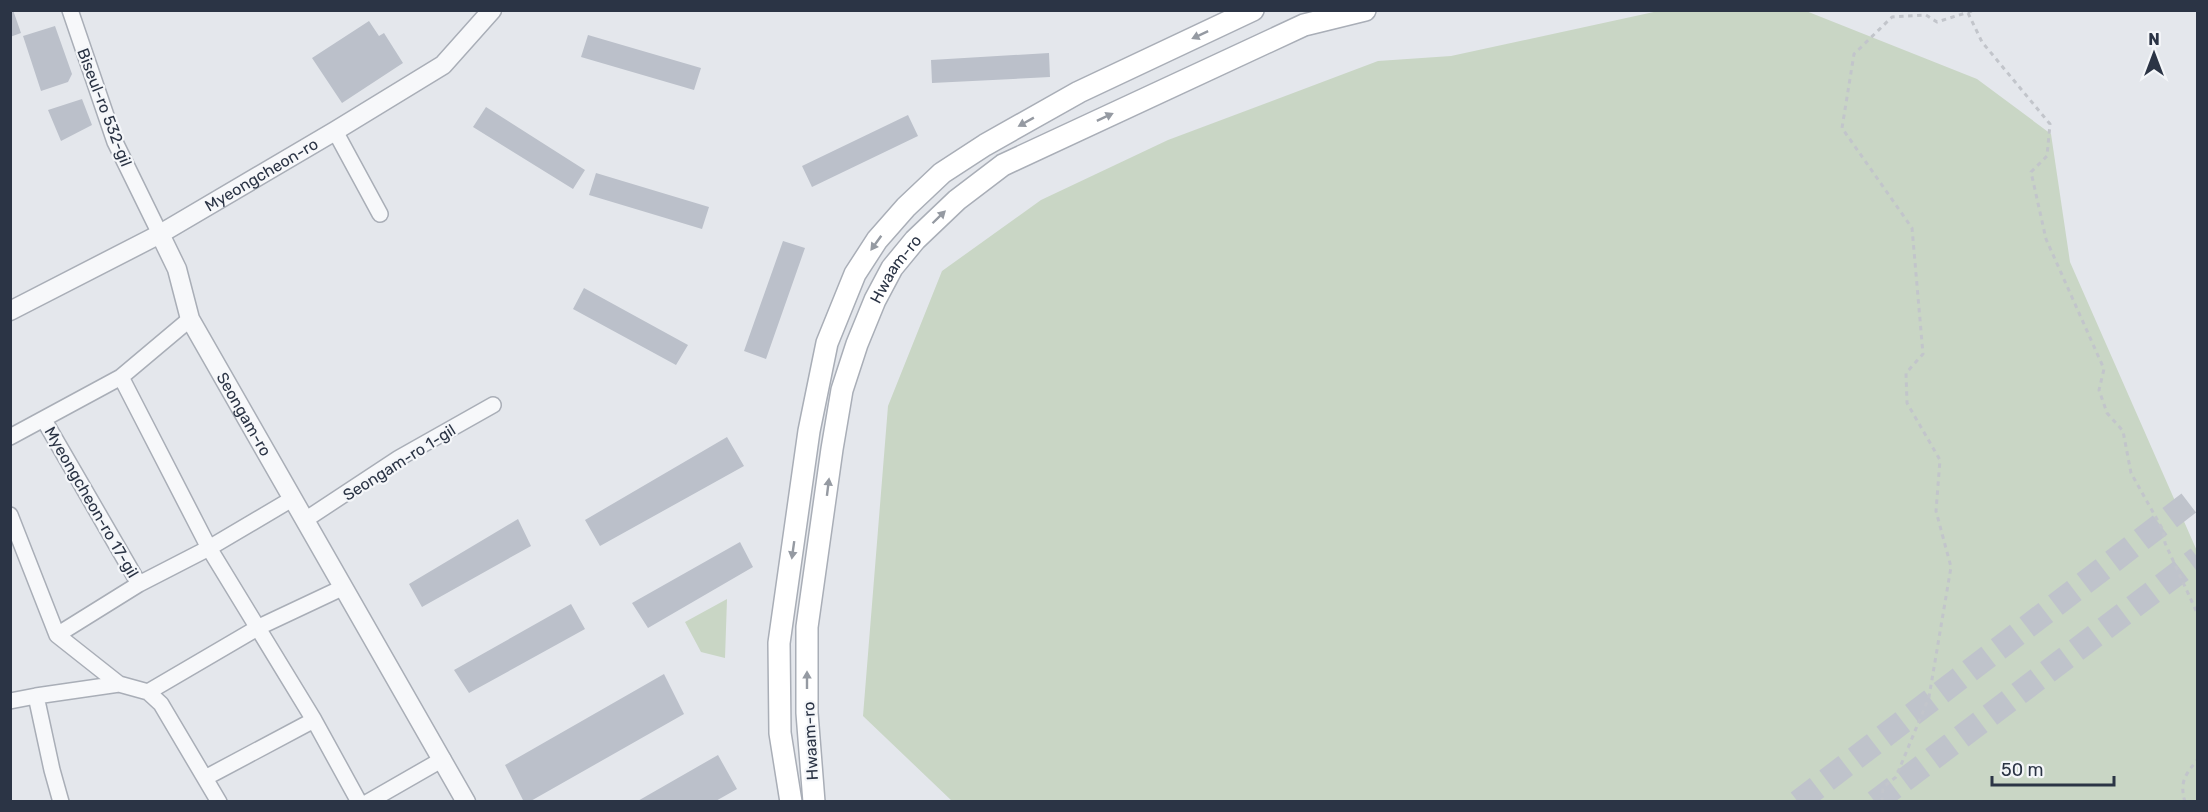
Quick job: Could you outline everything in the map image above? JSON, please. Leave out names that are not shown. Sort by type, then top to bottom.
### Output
[{"type":"main road","name":"Hwaam-ro","points":[[791,801],[780,734],[779,643],[809,432],[827,343],[855,274],[877,240],[906,207],[942,173],[985,145],[1079,92],[1253,10]]},
{"type":"main road","name":"Hwaam-ro","points":[[814,801],[807,712],[807,627],[832,449],[842,390],[856,344],[892,268],[915,240],[957,200],[1003,165],[1304,25],[1365,10]]},
{"type":"street","name":"Biseul-ro 532-gil","points":[[70,10],[115,142],[160,234]]},
{"type":"street","name":"Myeongcheon-ro","points":[[10,311],[160,234],[443,65],[492,10]]},
{"type":"street","points":[[335,131],[380,214]]},
{"type":"street","name":"Seongam-ro","points":[[160,234],[177,269],[190,319],[466,801]]},
{"type":"street","name":"Myeongcheon-ro 17-gil","points":[[10,437],[121,377],[190,319]]},
{"type":"street","points":[[121,377],[209,548],[259,627],[359,801]]},
{"type":"street","name":"Seongam-ro 1-gil","points":[[305,520],[399,458],[493,405]]},
{"type":"street","name":"Myeongcheon-ro 17-gil","points":[[44,420],[139,585]]},
{"type":"street","name":"Myeongcheon-ro 17-gil","points":[[57,634],[292,499]]},
{"type":"street","points":[[10,514],[57,634],[119,684],[148,692],[160,704],[219,801]]},
{"type":"street","points":[[148,692],[259,627],[344,587]]},
{"type":"street","points":[[10,701],[119,684]]},
{"type":"street","points":[[36,696],[52,770],[62,801]]},
{"type":"street","points":[[205,778],[314,720]]},
{"type":"street","points":[[369,801],[442,759]]},
{"type":"path","points":[[1882,801],[1883,787],[1896,777],[1929,697],[1951,567],[1936,511],[1940,460],[1908,403],[1905,373],[1923,354],[1912,228],[1842,128],[1854,54],[1892,17],[1926,15],[1937,22],[1975,10]]},
{"type":"path","points":[[1968,13],[1982,42],[2050,124],[2047,156],[2031,172],[2046,239],[2104,369],[2099,390],[2107,413],[2124,431],[2131,473],[2163,530],[2165,543],[2198,615]]},
{"type":"path","points":[[2186,801],[2182,791],[2184,776],[2198,759]]},
{"type":"green space","points":[[1663,10],[1806,11],[1977,79],[2051,134],[2070,262],[2197,551],[2197,801],[952,801],[863,716],[888,406],[942,271],[1041,200],[1168,140],[1378,61],[1451,56]]},
{"type":"green space","points":[[727,599],[725,658],[701,652],[685,622]]},
{"type":"building","points":[[10,10],[13,10],[21,33],[10,37]]},
{"type":"building","points":[[369,21],[379,36],[384,33],[403,63],[342,103],[312,58]]},
{"type":"building","points":[[55,26],[72,74],[68,82],[41,91],[23,36]]},
{"type":"building","points":[[588,35],[701,68],[694,90],[581,57]]},
{"type":"building","points":[[1049,53],[1050,77],[932,83],[931,60]]},
{"type":"building","points":[[82,99],[92,125],[61,141],[48,110]]},
{"type":"building","points":[[486,107],[585,170],[573,189],[473,127]]},
{"type":"building","points":[[908,115],[918,136],[812,187],[802,166]]},
{"type":"building","points":[[596,173],[709,207],[702,229],[589,195]]},
{"type":"building","points":[[783,241],[805,248],[766,359],[744,351]]},
{"type":"building","points":[[584,288],[688,345],[676,365],[573,309]]},
{"type":"building","points":[[727,437],[744,466],[600,546],[585,520]]},
{"type":"building","points":[[518,519],[531,546],[422,607],[409,584]]},
{"type":"building","points":[[740,542],[753,567],[648,628],[632,603]]},
{"type":"building","points":[[571,604],[585,629],[469,693],[454,670]]},
{"type":"building","points":[[664,674],[684,714],[529,802],[524,802],[505,765]]},
{"type":"building","points":[[718,755],[737,789],[714,802],[636,802]]},
{"type":"tunnel","points":[[1798,802],[2198,496]]},
{"type":"tunnel","points":[[1875,802],[2198,558]]}]
